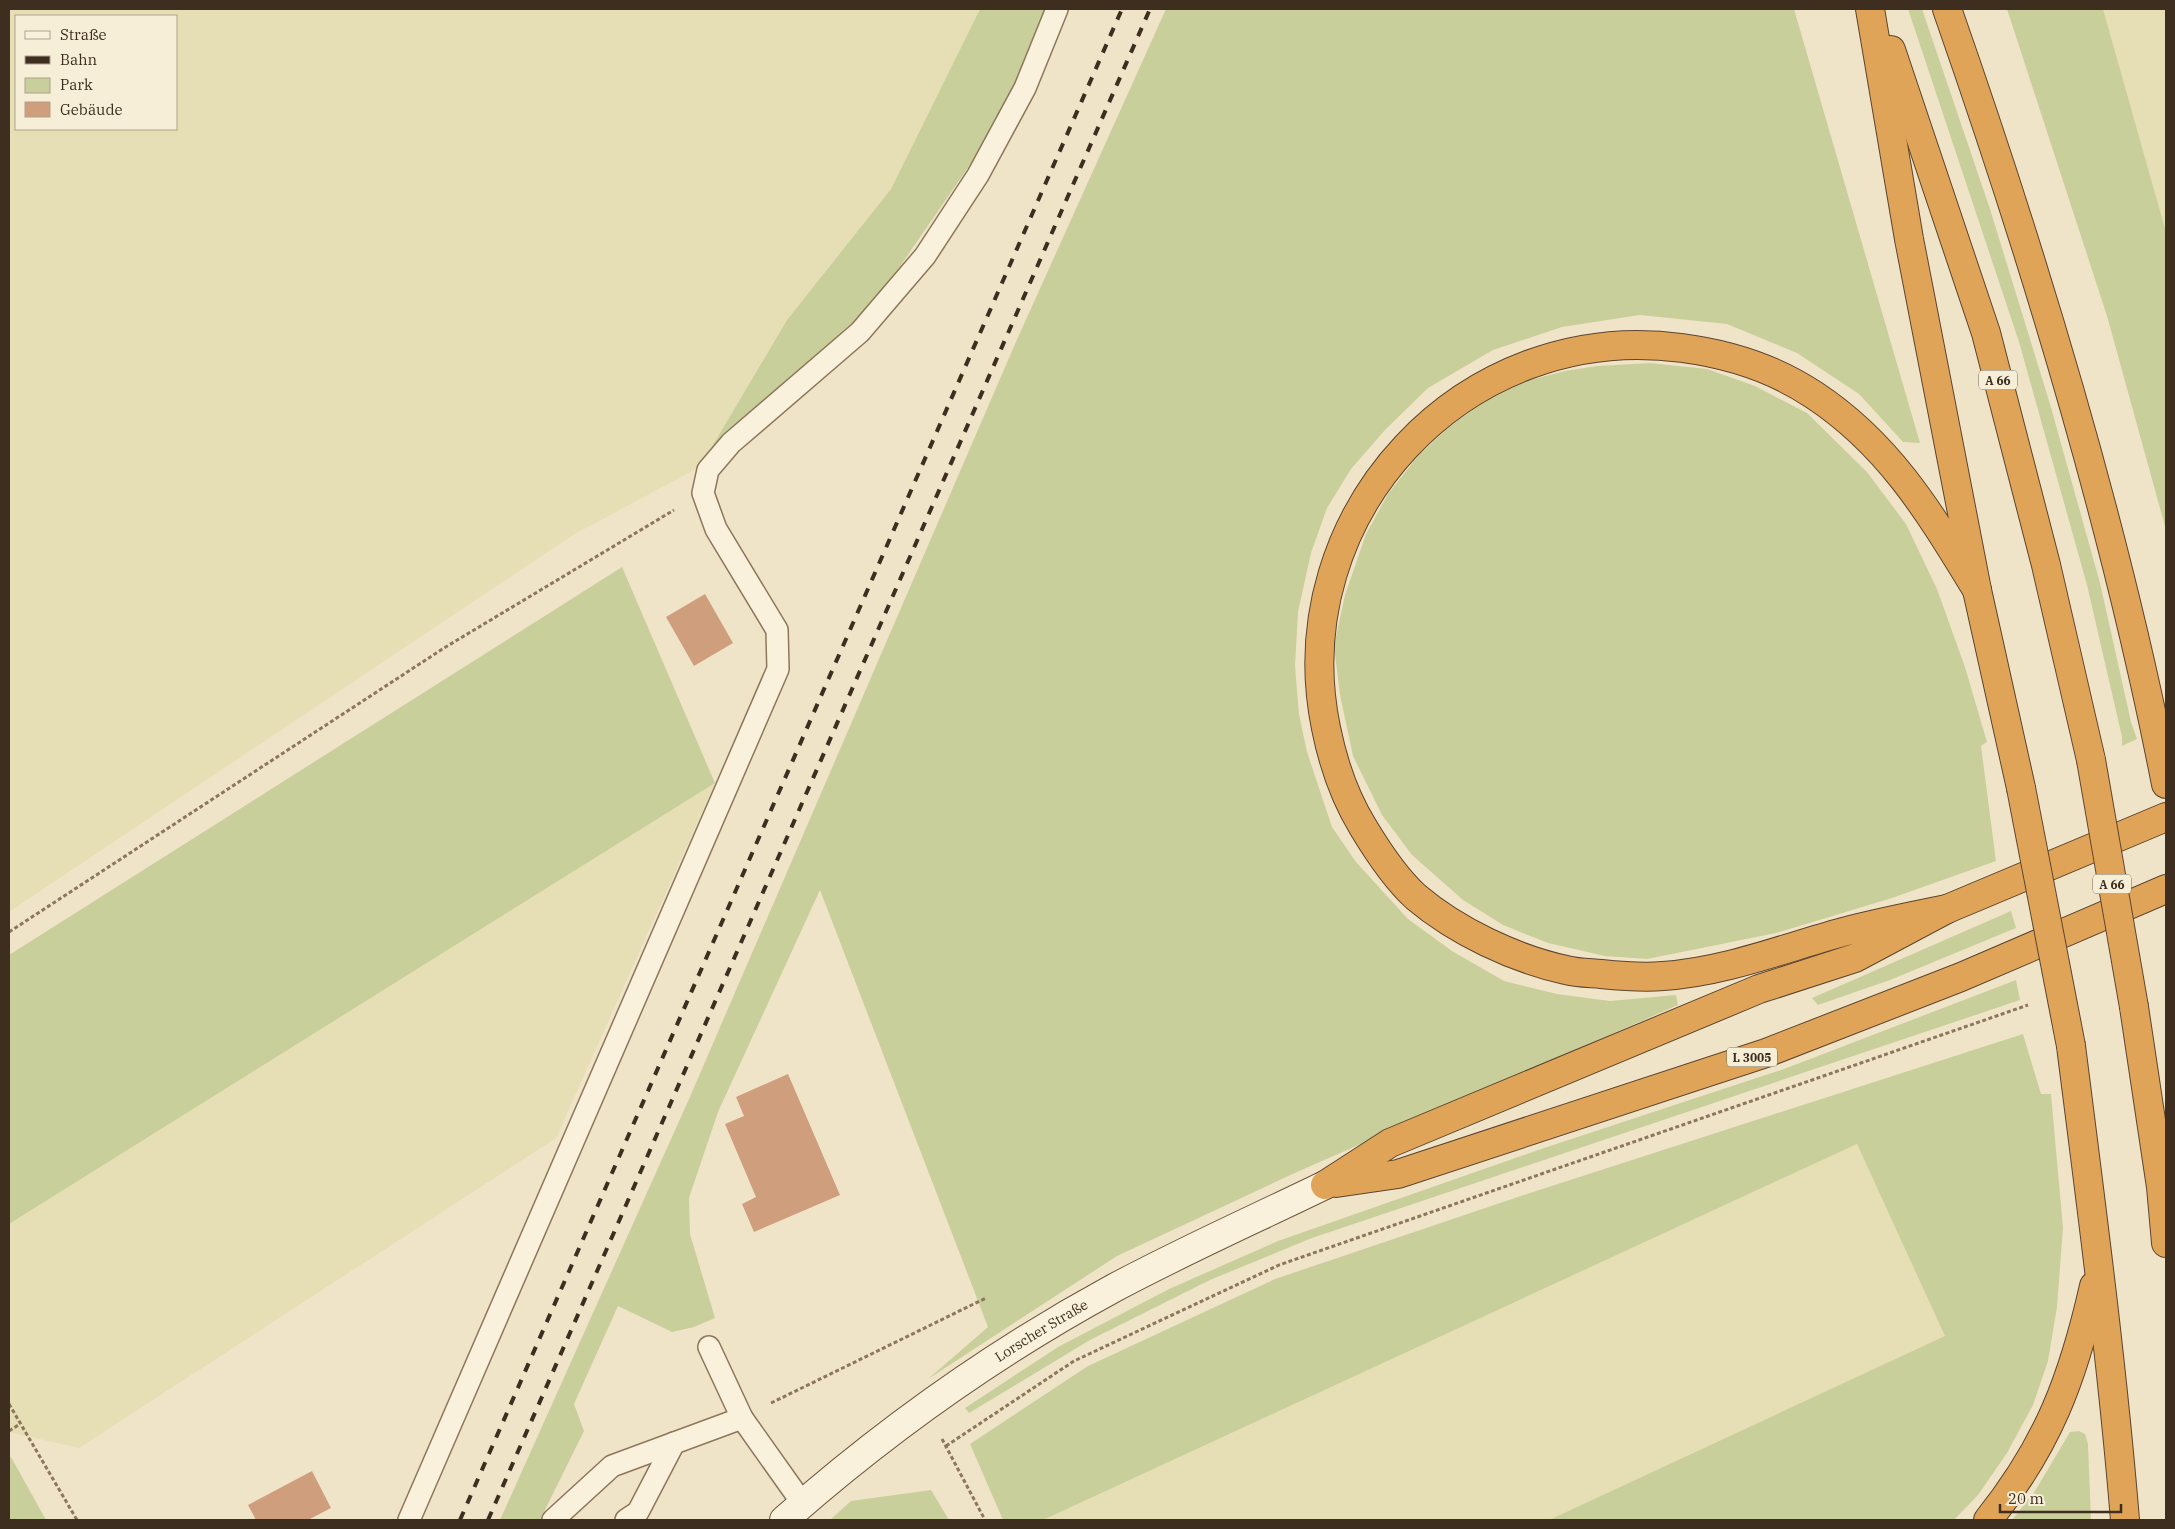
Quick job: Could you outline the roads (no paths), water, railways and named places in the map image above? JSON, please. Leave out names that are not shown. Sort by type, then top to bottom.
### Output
[{"type":"highway","points":[[1870,9],[1909,239],[1977,590],[2021,788],[2071,1046],[2099,1265],[2118,1429],[2126,1520]]},
{"type":"highway","name":"A 66","points":[[1876,9],[1986,333],[2046,565],[2091,760],[2134,1007],[2160,1187],[2166,1243]]},
{"type":"highway","points":[[1947,9],[1987,123],[2061,362],[2112,548],[2156,733],[2166,784]]},
{"type":"highway","points":[[1947,909],[1847,931],[1718,969],[1661,977],[1568,971],[1510,953],[1460,928],[1415,896],[1379,854],[1350,806],[1331,755],[1320,700],[1319,644],[1327,589],[1346,537],[1372,488],[1406,444],[1448,407],[1495,378],[1547,357],[1601,346],[1657,344],[1712,352],[1764,368],[1814,395],[1857,429],[1898,470],[1928,511],[1977,590]]},
{"type":"highway","points":[[1325,1185],[1390,1143],[1759,989],[1855,958],[1947,909],[2166,817]]},
{"type":"highway","name":"L 3005","points":[[1325,1185],[1398,1174],[1766,1053],[1960,977],[2166,889]]},
{"type":"highway","points":[[1988,1520],[2031,1461],[2068,1384],[2083,1337],[2099,1265]]},
{"type":"main road","name":"Lorscher Straße","points":[[794,1512],[921,1409],[1008,1351],[1114,1288],[1325,1185]]},
{"type":"lane","points":[[409,1520],[778,669],[776,630],[716,529],[703,493],[708,470],[731,443],[860,332],[925,256],[978,175],[1025,88],[1057,9]]},
{"type":"lane","points":[[709,1347],[742,1418],[794,1512]]},
{"type":"lane","points":[[554,1520],[612,1466],[742,1418]]},
{"type":"lane","points":[[626,1520],[638,1512],[674,1443]]},
{"type":"railway","points":[[460,1520],[1122,9]]},
{"type":"railway","points":[[488,1520],[1150,9]]}]
